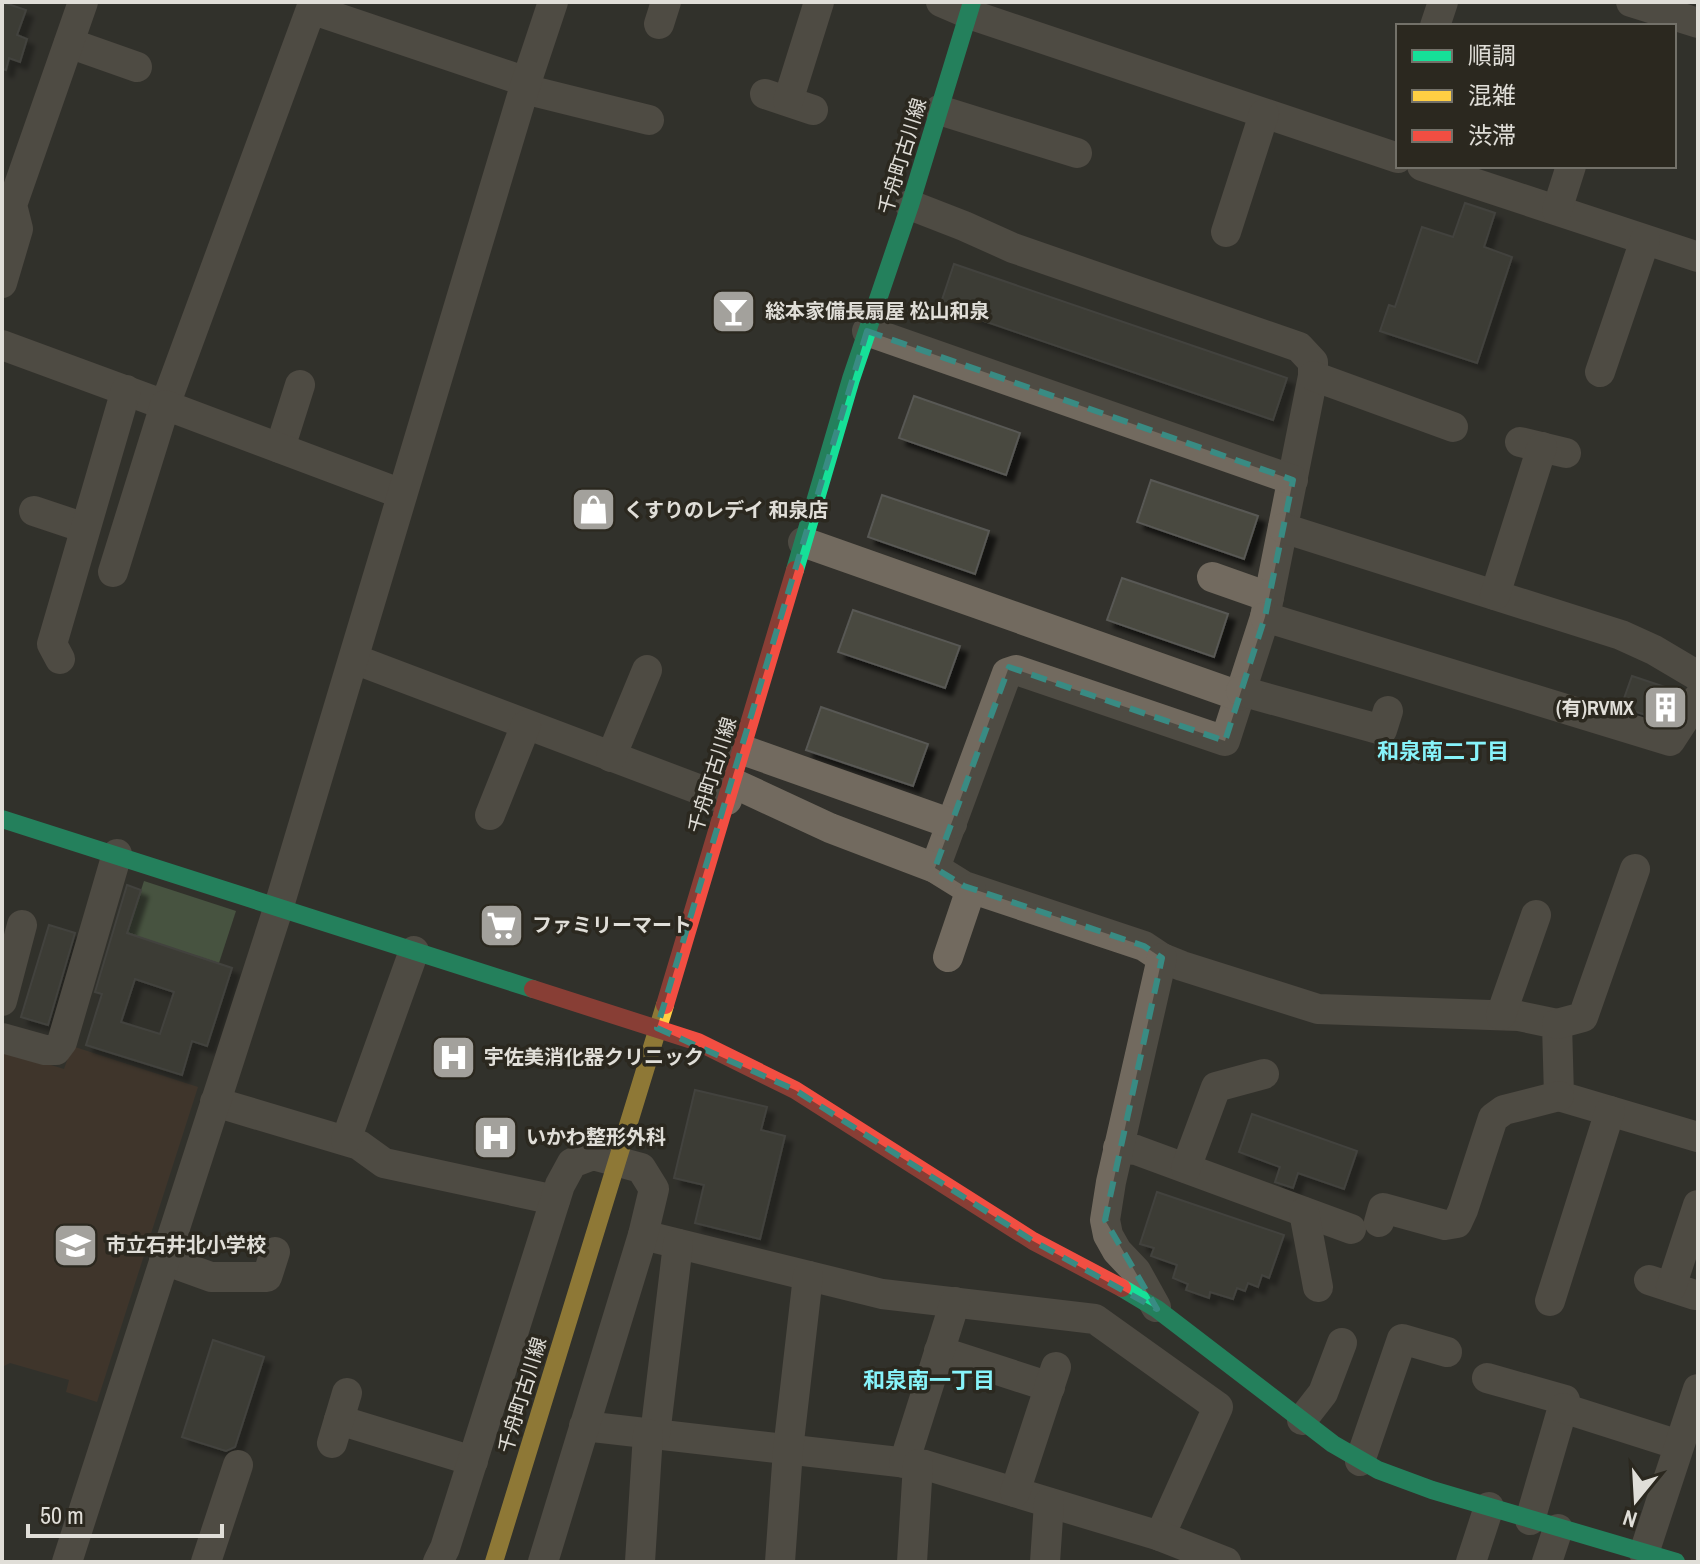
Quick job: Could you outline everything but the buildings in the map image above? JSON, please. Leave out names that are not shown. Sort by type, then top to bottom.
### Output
[{"type":"street","points":[[67,1562],[279,906],[525,86],[553,2]]},
{"type":"street","points":[[789,102],[819,2]]},
{"type":"street","points":[[941,2],[970,8],[1264,114],[1396,150]]},
{"type":"street","points":[[1436,24],[1443,2]]},
{"type":"street","points":[[1631,2],[1698,23]]},
{"type":"street","points":[[2,283],[18,229],[7,206],[69,43],[78,3]]},
{"type":"street","name":"千舟町古川線","points":[[494,1562],[743,750],[867,331],[910,205],[970,8]]},
{"type":"street","points":[[113,572],[165,405],[311,9],[525,86],[649,120]]},
{"type":"street","points":[[69,43],[137,67]]},
{"type":"street","points":[[939,110],[1077,153]]},
{"type":"street","points":[[1226,232],[1264,114]]},
{"type":"street","points":[[1428,168],[1698,257]]},
{"type":"street","points":[[1557,210],[1570,168]]},
{"type":"street","points":[[910,205],[1013,248],[1299,347],[1307,352],[1313,362],[1313,376],[1267,607],[1225,741],[1016,670],[1007,673],[935,868]]},
{"type":"street","points":[[1600,372],[1645,240]]},
{"type":"street","points":[[867,331],[1293,480]]},
{"type":"street","points":[[2,345],[402,494]]},
{"type":"street","points":[[1313,376],[1453,427]]},
{"type":"street","points":[[280,448],[300,385]]},
{"type":"street","points":[[60,659],[52,644],[126,390]]},
{"type":"street","points":[[1495,595],[1543,447]]},
{"type":"street","points":[[34,511],[85,528]]},
{"type":"street","points":[[1283,528],[1621,635],[1698,676]]},
{"type":"street","points":[[803,542],[1240,694],[1382,730],[1388,711]]},
{"type":"street","points":[[1212,577],[1267,607],[1670,741],[1698,698]]},
{"type":"street","points":[[1016,670],[1033,623]]},
{"type":"street","points":[[354,659],[611,757],[730,792],[830,828],[935,868],[971,889],[1144,946],[1162,958],[1318,1009],[1501,1015],[1557,1024],[1583,1017],[1635,869]]},
{"type":"street","points":[[611,757],[647,670]]},
{"type":"street","points":[[490,815],[526,725]]},
{"type":"street","points":[[743,750],[952,824]]},
{"type":"street","points":[[2,819],[698,1042],[795,1090],[1033,1241],[1096,1273],[1168,1317],[1360,1461],[1432,1490],[1676,1562]]},
{"type":"street","points":[[2,1038],[45,1050],[56,1050],[62,1042],[117,854]]},
{"type":"street","points":[[948,957],[971,889]]},
{"type":"street","points":[[1501,1015],[1536,915]]},
{"type":"street","points":[[2,1001],[22,925]]},
{"type":"street","points":[[346,1140],[414,951]]},
{"type":"street","points":[[1162,958],[1118,1148],[1105,1220],[1108,1235],[1117,1251],[1136,1271],[1168,1317]]},
{"type":"street","points":[[1557,1024],[1559,1096]]},
{"type":"street","points":[[1186,1168],[1216,1087],[1264,1074]]},
{"type":"street","points":[[1118,1148],[1136,1150],[1304,1212],[1365,1225],[1383,1208],[1445,1225],[1457,1223],[1493,1118],[1504,1110],[1559,1096],[1610,1111],[1696,1129]]},
{"type":"street","points":[[215,1102],[346,1140],[359,1145],[384,1163],[555,1200]]},
{"type":"street","points":[[1550,1301],[1610,1111]]},
{"type":"street","points":[[438,1562],[560,1185],[572,1163],[593,1155],[641,1168],[654,1189],[643,1235],[543,1562]]},
{"type":"street","points":[[1672,1287],[1698,1205]]},
{"type":"street","points":[[1304,1212],[1318,1287]]},
{"type":"street","points":[[643,1235],[882,1294],[1095,1319],[1218,1407],[1160,1536]]},
{"type":"street","points":[[640,1562],[651,1434],[678,1244]]},
{"type":"street","points":[[164,1260],[211,1277],[267,1277],[275,1252]]},
{"type":"street","points":[[780,1562],[788,1450],[808,1276]]},
{"type":"street","points":[[912,1562],[911,1463],[939,1351],[955,1302]]},
{"type":"street","points":[[1106,1329],[1168,1317]]},
{"type":"street","points":[[1360,1461],[1402,1339],[1447,1352]]},
{"type":"street","points":[[1302,1420],[1323,1393],[1342,1343]]},
{"type":"street","points":[[939,1351],[1053,1377],[1015,1492]]},
{"type":"street","points":[[1487,1378],[1565,1400],[1544,1524],[1547,1562]]},
{"type":"street","points":[[1644,1553],[1698,1389]]},
{"type":"street","points":[[1563,1408],[1679,1445]]},
{"type":"street","points":[[339,1419],[473,1461]]},
{"type":"street","points":[[584,1426],[911,1463],[1160,1536],[1210,1559]]},
{"type":"street","points":[[206,1562],[238,1465]]},
{"type":"street","points":[[1045,1562],[1049,1503]]},
{"type":"street","points":[[1471,1562],[1489,1507]]},
{"type":"highlighted area","points":[[867,331],[1293,480],[1265,617],[1225,741],[1009,667],[935,868],[964,886],[1144,946],[1162,958],[1105,1220],[1157,1309],[1033,1241],[795,1090],[657,1028]]},
{"type":"shaded area","points":[[144,881],[236,911],[219,963],[127,933]]},
{"type":"shaded area","points":[[72,1046],[198,1087],[97,1402],[66,1392],[69,1380],[10,1363],[2,1367],[2,1050],[64,1069]]},
{"type":"traffic: fast","points":[[795,570],[851,379],[910,205],[972,2]]},
{"type":"traffic: fast","points":[[2,819],[533,989]]},
{"type":"traffic: fast","points":[[1122,1288],[1157,1309],[1333,1444],[1378,1470],[1432,1490],[1676,1562]]},
{"type":"traffic: slow","points":[[494,1562],[665,1005]]},
{"type":"traffic: jam","points":[[665,1005],[795,570]]},
{"type":"traffic: jam","points":[[533,989],[698,1042],[795,1090],[1033,1241],[1122,1288]]},
{"type":"place","name":"総本家備長扇屋 松山和泉","points":[[734,311]]},
{"type":"place","name":"くすりのレデイ 和泉店","points":[[593,510]]},
{"type":"place","name":"(有)RVMX","points":[[1665,708]]},
{"type":"place","name":"ファミリーマート","points":[[501,925]]},
{"type":"place","name":"宇佐美消化器クリニック","points":[[453,1057]]},
{"type":"place","name":"いかわ整形外科","points":[[495,1137]]},
{"type":"place","name":"市立石井北小学校","points":[[75,1245]]},
{"type":"district","name":"和泉南二丁目","points":[[1443,751]]},
{"type":"district","name":"和泉南一丁目","points":[[929,1380]]}]
